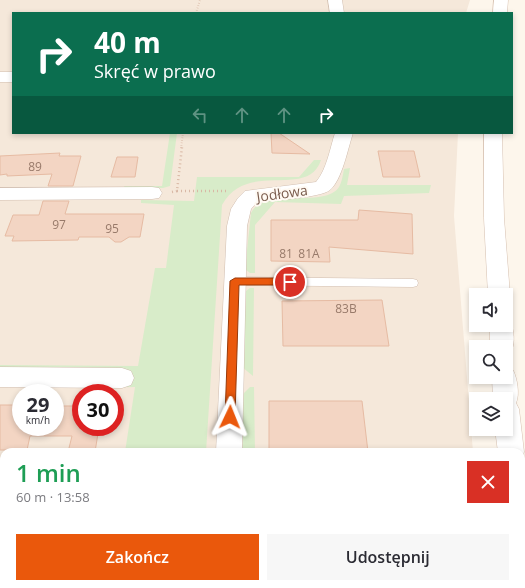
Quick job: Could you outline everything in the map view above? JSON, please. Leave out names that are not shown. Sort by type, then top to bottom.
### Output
[{"type":"street","points":[[335,0],[337,12]]},
{"type":"street","points":[[500,12],[501,0]]},
{"type":"street","points":[[0,77],[12,77]]},
{"type":"street","name":"Jodłowa","points":[[229,448],[237,226],[240,210],[246,200],[252,196],[314,189],[323,186],[332,172],[344,134]]},
{"type":"street","points":[[493,134],[494,218],[499,288]]},
{"type":"street","points":[[0,194],[152,193]]},
{"type":"street","points":[[0,377],[122,378]]},
{"type":"street","points":[[509,436],[511,448]]},
{"type":"lane","points":[[235,281],[413,283]]},
{"type":"path","points":[[196,12],[200,0]]},
{"type":"path","points":[[178,191],[183,134]]},
{"type":"path","points":[[152,193],[178,191],[229,191]]},
{"type":"shaded area","points":[[0,0],[470,0],[466,12],[12,12],[12,134],[458,134],[454,216],[469,402],[469,436],[472,436],[473,448],[0,448]]},
{"type":"green space","points":[[170,134],[177,134],[170,186],[163,188],[125,189],[124,186],[162,186]]},
{"type":"green space","points":[[314,160],[321,160],[314,172],[304,177],[291,180],[261,181],[246,184],[233,192],[222,205],[206,448],[126,448],[135,387],[124,387],[124,384],[77,384],[0,368],[0,365],[138,366],[155,268],[166,268],[174,205],[141,203],[141,200],[194,201],[197,177],[299,177]]},
{"type":"green space","points":[[350,168],[347,185],[431,185],[429,193],[344,196],[341,204],[275,202],[255,225],[255,273],[250,273],[245,269],[251,213],[258,205],[268,201],[321,197],[332,193],[340,185],[344,169]]},
{"type":"green space","points":[[250,288],[254,288],[253,376],[242,367],[246,291]]},
{"type":"green space","points":[[250,387],[254,387],[255,448],[240,448],[243,394]]},
{"type":"building","points":[[271,134],[280,134],[310,154],[272,153]]},
{"type":"building","points":[[378,151],[414,151],[420,177],[383,177]]},
{"type":"building","points":[[60,153],[59,156],[81,156],[73,186],[48,186],[52,174],[0,175],[0,156]]},
{"type":"building","points":[[117,157],[138,157],[135,177],[111,177]]},
{"type":"building","points":[[43,201],[69,201],[65,214],[144,214],[140,237],[129,237],[121,242],[115,242],[109,237],[79,237],[78,240],[12,241],[14,236],[5,236],[13,215],[39,215]]},
{"type":"building","points":[[359,210],[412,214],[413,254],[329,247],[330,262],[271,261],[271,220],[358,220]]},
{"type":"building","points":[[382,300],[389,346],[283,346],[282,301]]},
{"type":"building","points":[[269,401],[362,401],[368,448],[269,448]]},
{"type":"building","points":[[0,405],[12,405],[12,436],[30,436],[27,448],[0,448]]},
{"type":"building","points":[[64,406],[72,406],[72,436],[64,436]]},
{"type":"building","points":[[72,436],[98,436],[96,448],[69,448]]},
{"type":"route","points":[[230,417],[235,281],[290,282]]}]
